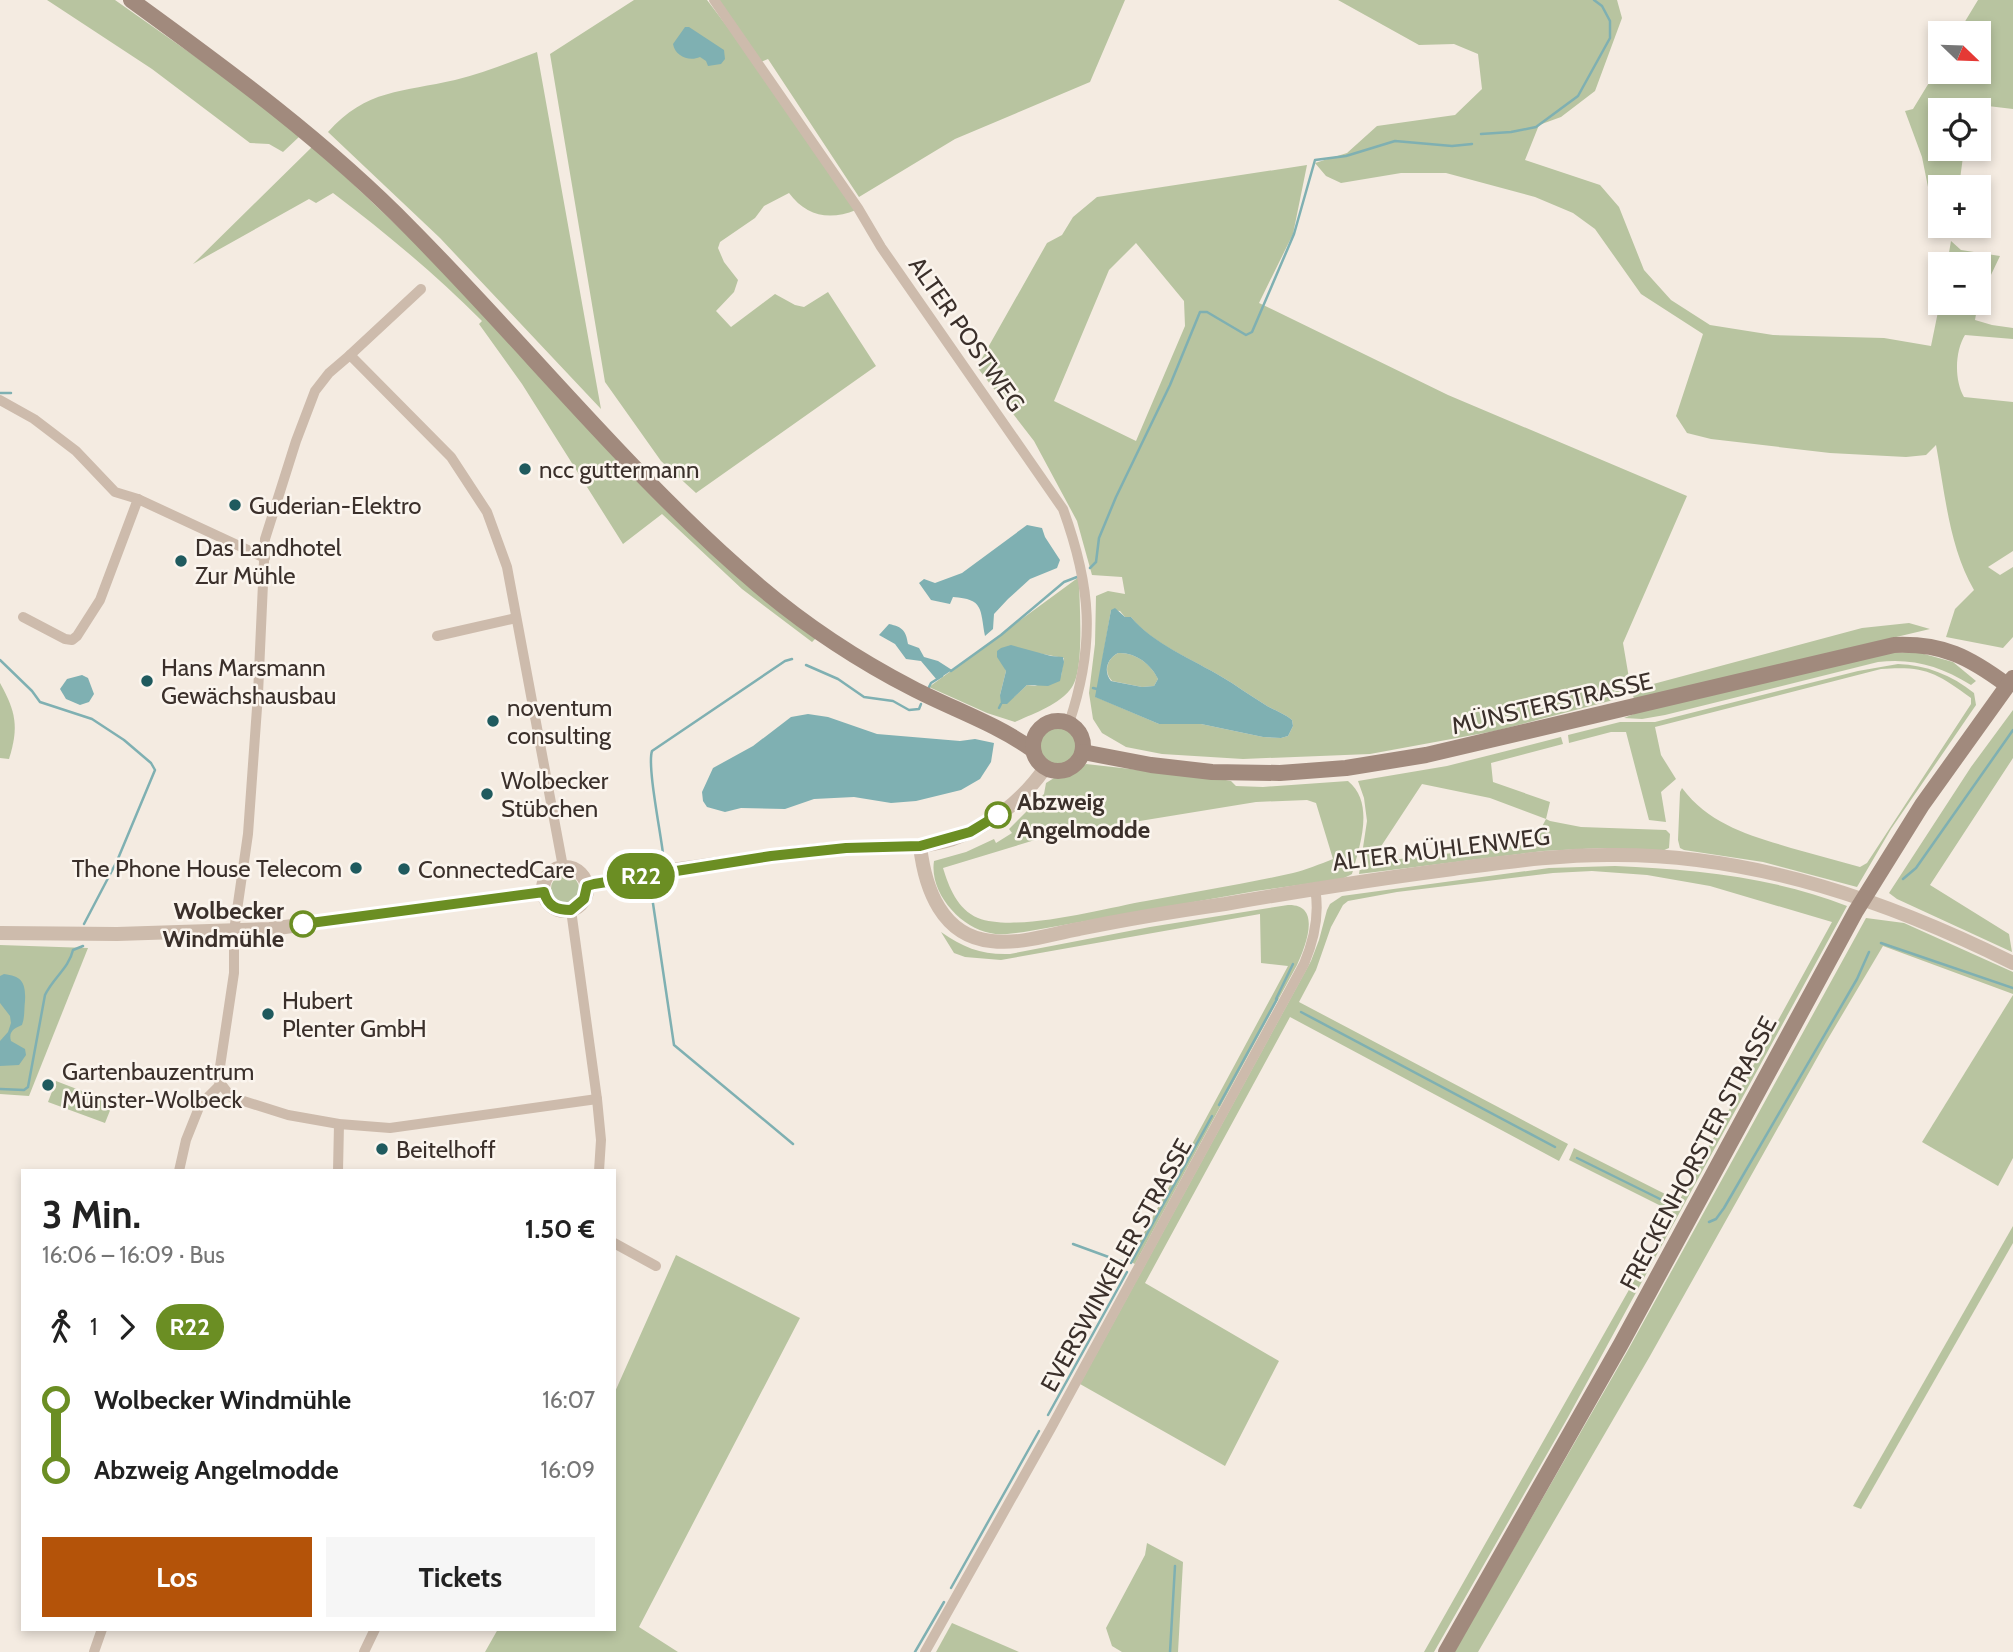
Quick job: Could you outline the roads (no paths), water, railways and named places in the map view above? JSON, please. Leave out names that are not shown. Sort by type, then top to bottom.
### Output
[{"type":"main road","points":[[131,0],[245,83],[345,166],[410,227],[645,479],[760,587],[825,635],[881,671],[941,703],[996,726],[1033,750]]},
{"type":"main road","name":"MÜNSTERSTRASSE","points":[[1083,752],[1151,765],[1212,772],[1280,773],[1346,768],[1426,755],[1894,645],[1914,644],[1952,651],[2010,682]]},
{"type":"main road","name":"FRECKENHORSTER STRASSE","points":[[1446,1652],[1614,1356],[1856,911],[1922,805],[2010,682]]},
{"type":"main road","points":[[996,726],[1039,729],[1053,721],[1069,723],[1081,735],[1083,752],[1080,760],[1068,770],[1052,771],[1045,768],[1039,763],[1033,750],[1033,742],[1039,729]]},
{"type":"street","name":"ALTER POSTWEG","points":[[714,0],[1063,509],[1078,550],[1086,590],[1084,671],[1069,723]]},
{"type":"street","points":[[421,289],[329,373],[311,400],[269,521],[265,539],[248,834],[234,931],[234,973],[219,1080],[231,1097],[288,1115],[340,1124],[390,1128],[597,1100]]},
{"type":"street","points":[[349,355],[451,457],[487,512],[508,567],[563,867]]},
{"type":"street","points":[[1,402],[34,419],[76,451],[115,492],[138,499],[265,558]]},
{"type":"street","points":[[23,617],[65,639],[72,640],[77,636],[100,600],[138,499]]},
{"type":"street","points":[[437,636],[516,618]]},
{"type":"street","points":[[587,886],[771,856],[846,848],[920,846],[953,838],[984,824],[1028,790],[1045,768]]},
{"type":"street","name":"ALTER MÜHLENWEG","points":[[920,846],[930,892],[944,916],[962,932],[993,942],[1025,939],[1315,889],[1511,861],[1619,855],[1673,858],[1734,866],[1835,889],[1943,929],[2013,963]]},
{"type":"street","points":[[563,867],[576,870],[587,886],[584,899],[571,910],[554,908],[549,904],[544,892],[547,878],[563,867]]},
{"type":"street","name":"EVERSWINKELER STRASSE","points":[[925,1652],[1057,1417],[1304,964],[1316,923],[1315,889]]},
{"type":"street","points":[[0,933],[117,934],[270,929],[544,892]]},
{"type":"street","points":[[571,910],[597,1100],[601,1140],[599,1169]]},
{"type":"street","points":[[179,1169],[186,1140],[200,1105],[221,1084]]},
{"type":"street","points":[[338,1169],[340,1124]]},
{"type":"street","points":[[616,1244],[656,1266]]},
{"type":"street","points":[[94,1652],[101,1631]]},
{"type":"street","points":[[364,1652],[374,1631]]},
{"type":"water","points":[[685,27],[724,50],[725,59],[721,64],[708,66],[700,57],[687,58],[677,52],[673,44]]},
{"type":"water","points":[[1027,525],[1042,528],[1060,560],[1057,568],[1030,579],[1008,599],[994,614],[993,629],[985,636],[981,612],[975,603],[953,597],[950,604],[931,600],[919,583],[924,579],[935,583],[962,573]]},
{"type":"water","points":[[1115,608],[1125,617],[1131,617],[1162,643],[1292,720],[1293,726],[1288,736],[1263,737],[1201,724],[1159,724],[1095,697],[1111,610]],"holes":[[[1118,653],[1142,660],[1151,668],[1158,679],[1154,686],[1142,687],[1111,681],[1107,673],[1109,662]]]},
{"type":"water","points":[[889,624],[903,630],[908,644],[919,648],[924,657],[938,661],[952,670],[937,680],[921,661],[906,659],[895,644],[879,635]]},
{"type":"water","points":[[1011,645],[1063,657],[1060,681],[1048,686],[1027,685],[1007,704],[1001,704],[1000,695],[1006,671],[997,657],[997,651]]},
{"type":"water","points":[[82,675],[88,678],[94,694],[89,702],[80,705],[66,699],[60,689],[67,679]]},
{"type":"water","points":[[808,714],[828,717],[877,734],[960,741],[975,739],[994,743],[991,762],[980,779],[961,790],[916,801],[891,803],[854,797],[814,799],[785,809],[741,808],[725,812],[707,807],[702,792],[713,768],[753,746],[791,717]]},
{"type":"water","points":[[4,974],[22,981],[25,989],[23,1022],[10,1035],[11,1041],[25,1049],[26,1055],[19,1065],[0,1066],[0,1041],[8,1032],[11,1023],[10,1016],[0,1003],[0,976]]},
{"type":"waterway","points":[[1481,134],[1536,127],[1578,96],[1610,38],[1610,21],[1602,6],[1594,0]]},
{"type":"waterway","points":[[1090,568],[1096,562],[1099,538],[1116,497],[1170,385],[1200,312],[1207,312],[1246,335],[1252,332],[1294,234],[1315,160],[1346,156],[1395,141],[1452,146],[1472,144]]},
{"type":"waterway","points":[[0,393],[11,393]]},
{"type":"waterway","points":[[951,671],[1001,635],[1064,582],[1077,577]]},
{"type":"waterway","points":[[648,862],[663,854],[653,785],[652,751],[785,661],[792,659]]},
{"type":"waterway","points":[[0,660],[40,702],[92,719],[124,740],[151,763],[155,770],[117,861],[84,924]]},
{"type":"waterway","points":[[806,665],[838,679],[864,697],[893,701],[909,710],[919,709],[921,704]]},
{"type":"waterway","points":[[929,687],[942,676]]},
{"type":"waterway","points":[[1093,688],[1097,689]]},
{"type":"waterway","points":[[999,708],[1001,704]]},
{"type":"waterway","points":[[1903,879],[1916,868],[2013,730]]},
{"type":"waterway","points":[[651,890],[674,1045],[793,1144]]},
{"type":"waterway","points":[[1881,943],[2013,988]]},
{"type":"waterway","points":[[0,1089],[24,1090],[28,1087],[45,995],[73,950],[83,946]]},
{"type":"waterway","points":[[1709,1222],[1716,1219],[1724,1208],[1857,979],[1869,952]]},
{"type":"waterway","points":[[1276,999],[1293,964]]},
{"type":"waterway","points":[[1219,1105],[1277,999]]},
{"type":"waterway","points":[[1301,1012],[1555,1147]]},
{"type":"waterway","points":[[1131,1263],[1212,1116]]},
{"type":"waterway","points":[[1577,1158],[1664,1201]]},
{"type":"waterway","points":[[1073,1244],[1125,1263]]},
{"type":"waterway","points":[[1048,1415],[1127,1272]]},
{"type":"waterway","points":[[951,1588],[1039,1431]]},
{"type":"waterway","points":[[1170,1652],[1175,1566]]},
{"type":"waterway","points":[[915,1652],[944,1602]]},
{"type":"place","name":"ncc guttermann","points":[[525,469]]},
{"type":"place","name":"Guderian-Elektro","points":[[235,505]]},
{"type":"place","name":"Das Landhotel Zur Mühle","points":[[181,561]]},
{"type":"place","name":"Hans Marsmann Gewächshausbau","points":[[147,681]]},
{"type":"place","name":"noventum consulting","points":[[493,721]]},
{"type":"place","name":"Wolbecker Stübchen","points":[[487,794]]},
{"type":"place","name":"Abzweig Angelmodde","points":[[998,815]]},
{"type":"place","name":"The Phone House Telecom","points":[[356,868]]},
{"type":"place","name":"ConnectedCare","points":[[404,869]]},
{"type":"place","name":"Wolbecker Windmühle","points":[[303,924]]},
{"type":"place","name":"Hubert Plenter GmbH","points":[[268,1014]]},
{"type":"place","name":"Gartenbauzentrum Münster-Wolbeck","points":[[48,1085]]},
{"type":"place","name":"Beitelhoff","points":[[382,1149]]}]
